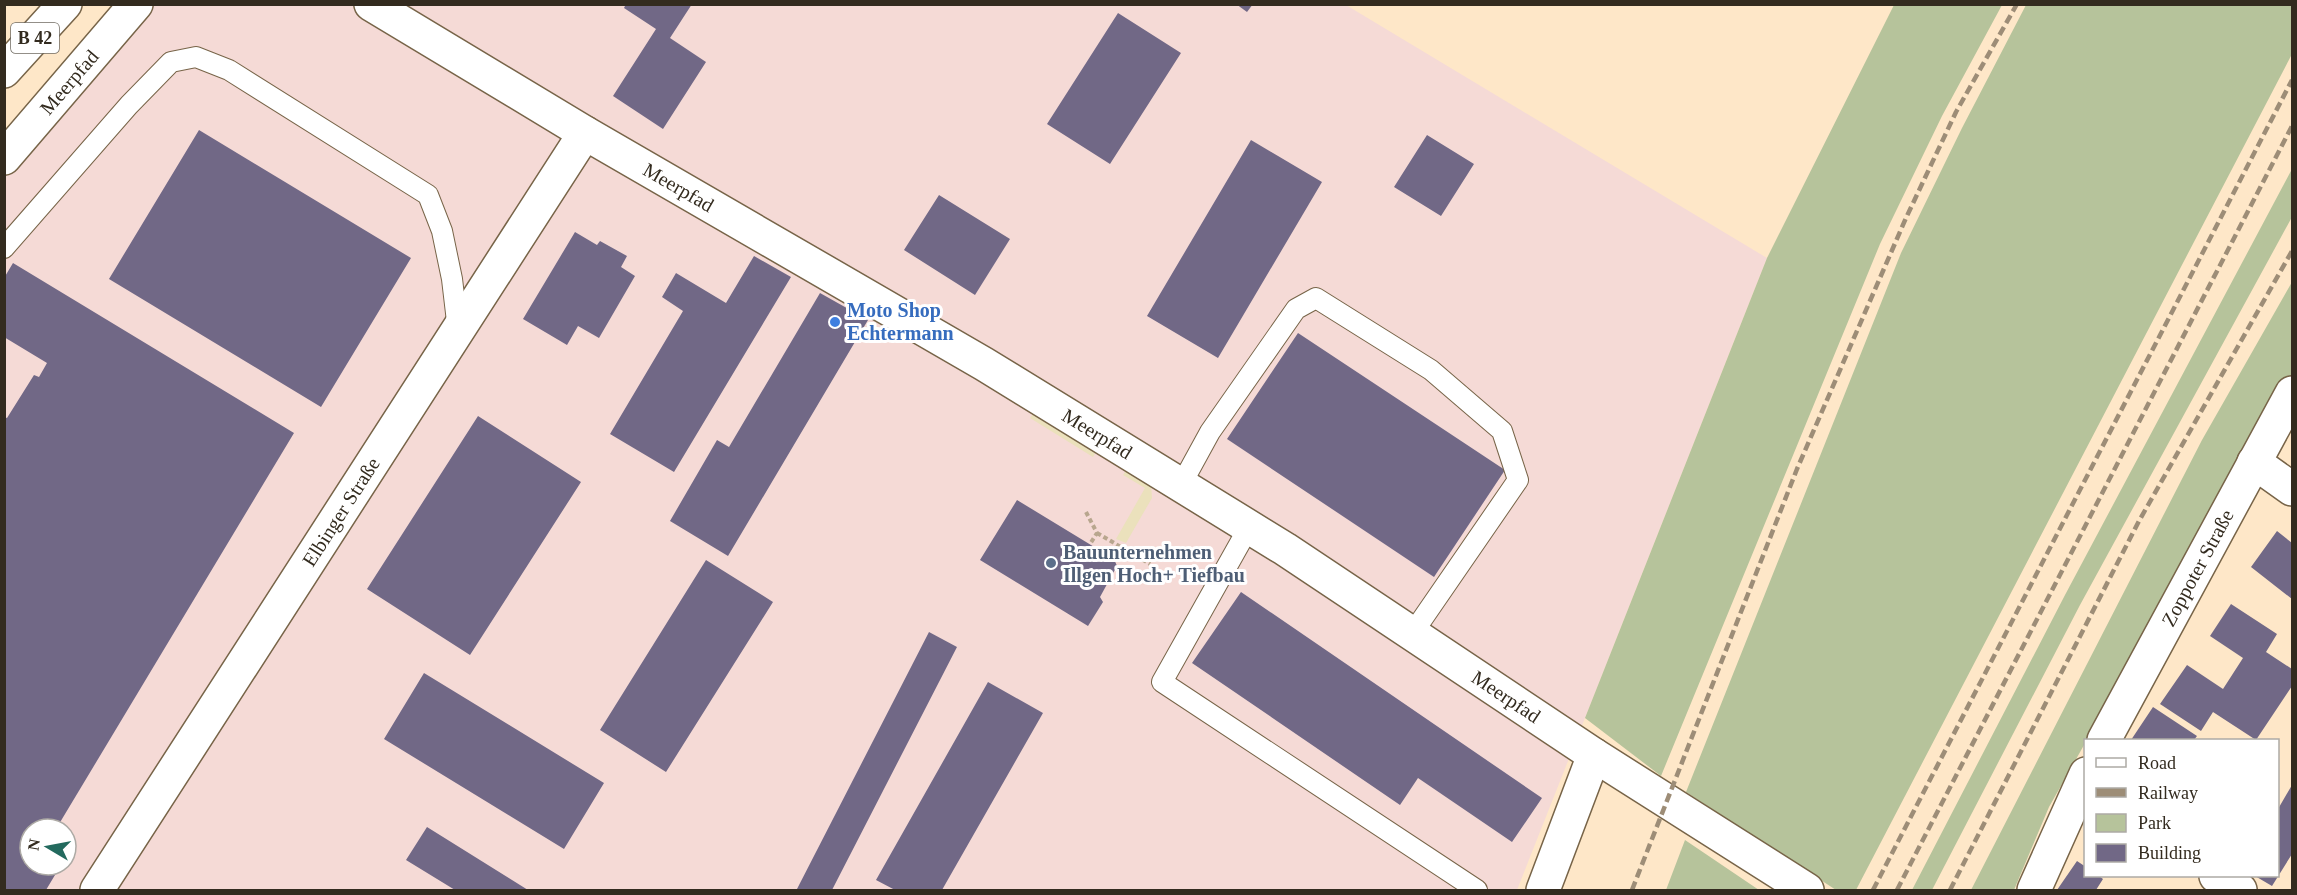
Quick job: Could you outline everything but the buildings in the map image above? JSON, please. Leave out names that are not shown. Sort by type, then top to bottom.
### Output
[{"type":"main road","name":"B 42","points":[[4,71],[65,4]]},
{"type":"main road","name":"Meerpfad","points":[[4,158],[136,4]]},
{"type":"main road","name":"Meerpfad","points":[[371,4],[585,133],[984,364],[1249,527],[1594,755],[1807,891]]},
{"type":"main road","name":"Elbinger Straße","points":[[97,891],[585,133]]},
{"type":"main road","name":"Zoppoter Straße","points":[[2105,739],[2292,393]]},
{"type":"main road","points":[[2254,462],[2292,489]]},
{"type":"main road","points":[[1543,891],[1594,755]]},
{"type":"main road","points":[[2034,891],[2083,785]]},
{"type":"main road","points":[[2218,877],[2240,891]]},
{"type":"lane","points":[[4,248],[129,105],[171,62],[196,57],[229,70],[428,195],[442,231],[452,279],[458,330]]},
{"type":"lane","points":[[1181,485],[1210,432],[1296,309],[1316,298],[1431,370],[1502,431],[1518,480],[1412,634]]},
{"type":"lane","points":[[1249,527],[1162,682],[1477,891]]},
{"type":"path","points":[[1086,512],[1097,533],[1150,564]]},
{"type":"path","points":[[1090,544],[1097,533]]},
{"type":"shaded area","points":[[120,5],[1346,5],[1767,258],[1517,890],[5,890],[5,135]]},
{"type":"green space","points":[[1894,5],[2002,5],[1942,116],[1880,244],[1661,776],[1585,718],[1767,258]]},
{"type":"green space","points":[[2026,5],[2292,5],[2292,54],[1856,890],[1836,890],[1686,792],[1901,253]]},
{"type":"green space","points":[[2292,169],[2292,217],[2080,605],[1932,890],[1912,890],[2065,595]]},
{"type":"green space","points":[[2292,282],[2292,377],[2087,739],[2084,739],[2084,745],[2049,807],[2014,890],[1971,890],[2202,440]]},
{"type":"green space","points":[[1685,840],[1759,890],[1666,890]]},
{"type":"sand","points":[[1035,411],[1097,450],[1093,457],[1030,418]]},
{"type":"sand","points":[[1127,469],[1151,484],[1152,498],[1126,543],[1116,539],[1145,488],[1123,475]]},
{"type":"railway","points":[[1632,890],[1797,469],[1906,218],[1956,112],[2017,4]]},
{"type":"railway","points":[[1873,890],[2292,80]]},
{"type":"railway","points":[[1897,890],[2292,126]]},
{"type":"railway","points":[[1950,890],[2139,521],[2292,251]]},
{"type":"place","name":"Moto Shop Echtermann","points":[[835,322]]},
{"type":"place","name":"Bauunternehmen Illgen Hoch+ Tiefbau","points":[[1051,563]]}]
